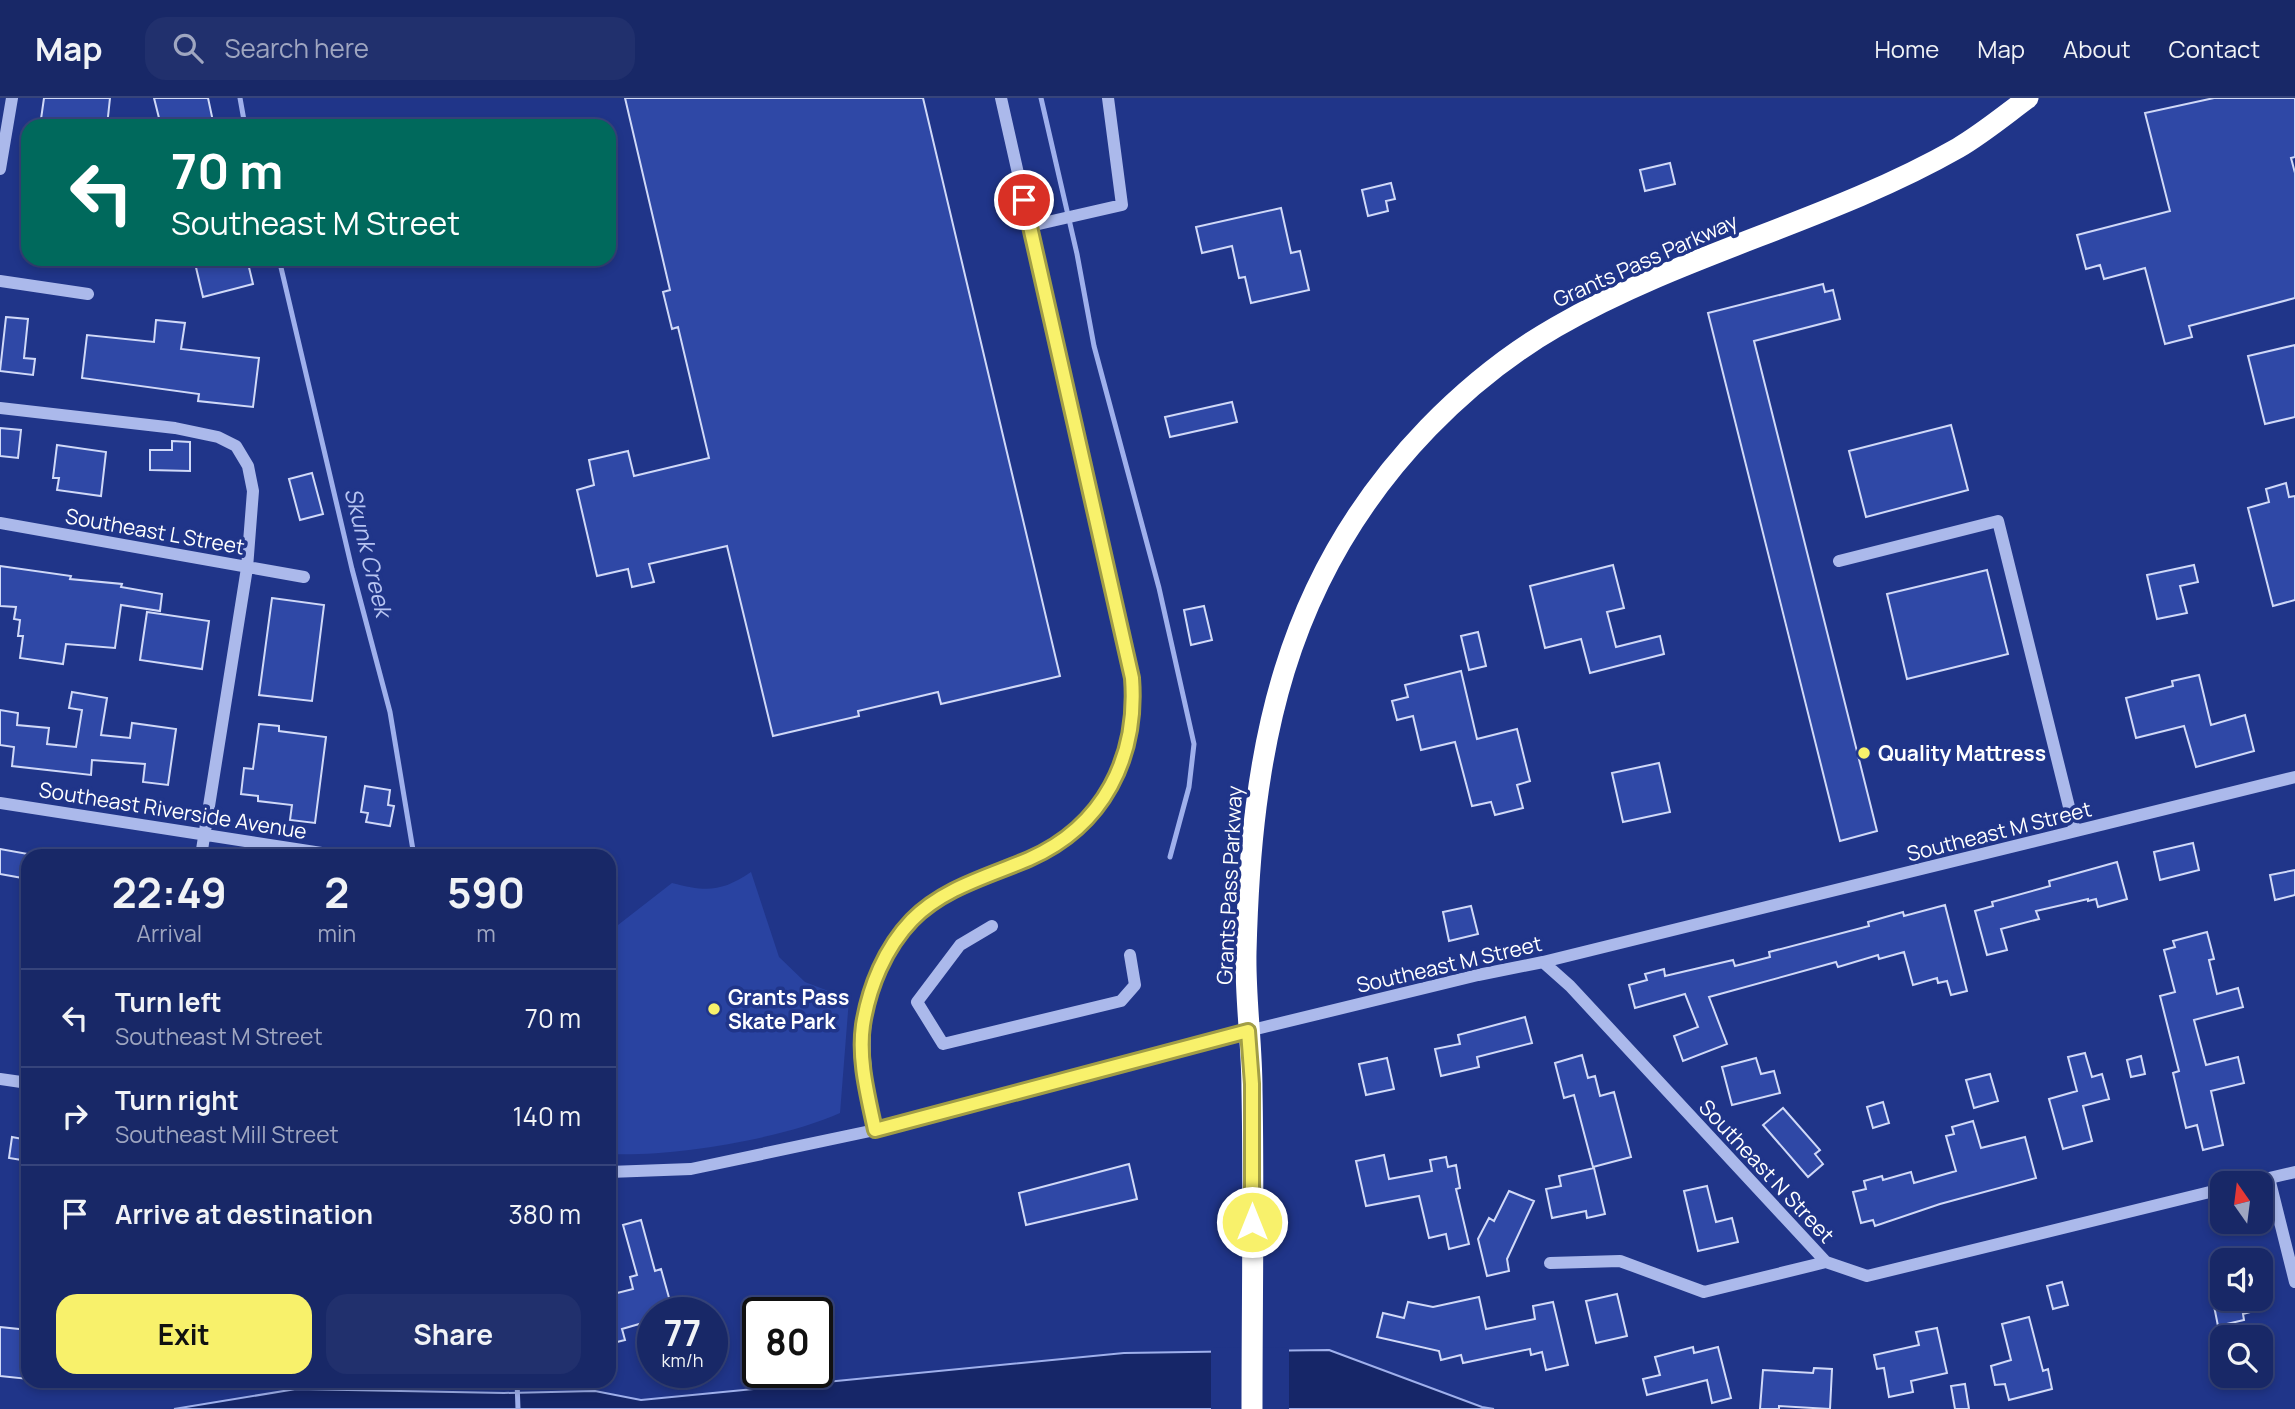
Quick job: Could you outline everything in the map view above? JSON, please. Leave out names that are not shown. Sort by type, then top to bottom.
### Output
[{"type":"highway","name":"Grants Pass Parkway","points":[[1252,1409],[1252,1084],[1246,957],[1253,832],[1257,792],[1275,699],[1301,618],[1325,567],[1354,519],[1392,468],[1435,421],[1475,384],[1553,328],[1653,279],[1838,205],[1921,167],[1961,146],[2028,98]]},
{"type":"street","points":[[1,160],[12,98]]},
{"type":"street","points":[[875,1130],[865,1083],[863,1026],[876,978],[888,950],[914,918],[930,905],[971,882],[1032,858],[1060,841],[1097,806],[1121,767],[1128,747],[1134,703],[1132,678],[1001,98]]},
{"type":"street","points":[[1030,226],[1122,205],[1108,98]]},
{"type":"street","points":[[0,281],[88,295]]},
{"type":"street","points":[[0,408],[175,428],[218,437],[236,446],[248,466],[254,491],[247,568],[202,849]]},
{"type":"street","points":[[1839,561],[1998,522],[2076,831]]},
{"type":"street","name":"Southeast L Street","points":[[0,523],[304,577]]},
{"type":"street","name":"Southeast M Street","points":[[616,1172],[691,1169],[875,1130],[1248,1031],[1478,975],[1543,962],[2295,777]]},
{"type":"street","name":"Southeast Riverside Avenue","points":[[0,803],[296,849]]},
{"type":"street","points":[[992,926],[960,945],[917,1002],[943,1044],[1121,1001],[1135,985],[1130,955]]},
{"type":"street","name":"Southeast N Street","points":[[1543,962],[1570,986],[1826,1262],[1867,1276],[2210,1192]]},
{"type":"street","points":[[0,1079],[21,1082]]},
{"type":"street","points":[[2273,1177],[2295,1172]]},
{"type":"street","points":[[2273,1194],[2295,1282]]},
{"type":"street","points":[[1550,1263],[1620,1261],[1703,1292],[1826,1262]]},
{"type":"shaded area","name":"Grants Pass Skate Park","points":[[751,872],[779,957],[805,982],[849,999],[840,1113],[788,1131],[727,1144],[664,1153],[616,1154],[616,927],[672,883],[704,889],[731,883]]},
{"type":"shaded area","points":[[1329,1350],[1482,1407],[1494,1409],[174,1409],[296,1389],[504,1393],[595,1391],[641,1400],[764,1388],[833,1388],[833,1381],[1124,1353]]},
{"type":"pier","points":[[1289,1347],[1289,1409],[1211,1409],[1211,1348]]},
{"type":"building","points":[[44,98],[110,98],[108,119],[41,119]]},
{"type":"building","points":[[154,98],[208,98],[212,119],[159,119]]},
{"type":"building","points":[[625,98],[923,98],[1060,676],[941,704],[938,692],[858,711],[859,716],[773,736],[727,546],[649,564],[654,582],[632,587],[628,569],[597,576],[577,490],[594,485],[589,460],[628,451],[634,476],[709,458],[678,327],[672,329],[663,292],[670,290]]},
{"type":"building","points":[[2214,98],[2295,98],[2295,157],[2291,158],[2295,173],[2295,298],[2189,326],[2192,337],[2165,344],[2145,268],[2104,279],[2100,265],[2086,269],[2077,235],[2170,211],[2145,113]]},
{"type":"building","points":[[1670,163],[1675,184],[1645,191],[1640,170]]},
{"type":"building","points":[[1391,183],[1395,199],[1386,201],[1388,211],[1368,216],[1362,190]]},
{"type":"building","points":[[1281,208],[1291,253],[1300,251],[1309,290],[1251,303],[1245,277],[1239,278],[1232,246],[1202,253],[1196,227]]},
{"type":"building","points":[[196,266],[249,266],[253,284],[203,297]]},
{"type":"building","points":[[1823,284],[1825,292],[1833,290],[1840,319],[1754,341],[1877,831],[1840,841],[1708,313]]},
{"type":"building","points":[[6,317],[28,319],[24,358],[35,359],[33,375],[0,371]]},
{"type":"building","points":[[156,320],[185,323],[181,349],[259,358],[253,407],[198,401],[199,394],[82,378],[87,335],[154,342]]},
{"type":"building","points":[[2295,345],[2295,417],[2265,424],[2248,356]]},
{"type":"building","points":[[1232,402],[1237,422],[1170,437],[1165,417]]},
{"type":"building","points":[[1951,425],[1968,490],[1866,517],[1849,451]]},
{"type":"building","points":[[0,428],[21,430],[18,458],[0,456]]},
{"type":"building","points":[[172,441],[190,442],[190,471],[150,470],[150,450],[172,450]]},
{"type":"building","points":[[57,445],[106,452],[101,496],[57,490],[59,478],[53,478]]},
{"type":"building","points":[[312,473],[323,514],[300,520],[289,479]]},
{"type":"building","points":[[2286,483],[2289,497],[2295,496],[2295,600],[2273,606],[2248,508],[2269,502],[2266,489]]},
{"type":"building","points":[[1613,565],[1624,608],[1607,612],[1616,647],[1660,636],[1664,654],[1590,673],[1581,639],[1545,648],[1530,586]]},
{"type":"building","points":[[2194,565],[2198,582],[2180,586],[2187,613],[2157,619],[2147,575]]},
{"type":"building","points":[[0,566],[71,576],[70,579],[122,584],[121,587],[162,594],[160,611],[121,605],[115,648],[66,644],[63,664],[20,658],[23,636],[18,636],[20,620],[14,619],[16,607],[0,606]]},
{"type":"building","points":[[1987,570],[2008,654],[1907,679],[1887,594]]},
{"type":"building","points":[[272,598],[324,605],[312,701],[259,695]]},
{"type":"building","points":[[1204,606],[1212,640],[1191,645],[1184,610]]},
{"type":"building","points":[[147,612],[209,621],[202,669],[140,660]]},
{"type":"building","points":[[1478,632],[1486,666],[1469,670],[1461,636]]},
{"type":"building","points":[[1461,671],[1477,739],[1517,729],[1530,781],[1517,785],[1523,808],[1495,815],[1491,802],[1472,806],[1455,742],[1421,750],[1413,716],[1397,720],[1392,701],[1408,697],[1405,685]]},
{"type":"building","points":[[2199,675],[2211,725],[2245,715],[2254,751],[2196,767],[2184,726],[2136,738],[2126,698],[2173,686],[2172,681]]},
{"type":"building","points":[[72,692],[107,698],[101,735],[130,738],[132,723],[176,729],[168,785],[143,782],[145,764],[92,760],[91,775],[12,766],[14,747],[0,745],[0,710],[18,713],[17,725],[49,728],[47,744],[76,747],[82,710],[69,708]]},
{"type":"building","points":[[259,724],[279,726],[279,731],[326,737],[315,823],[290,820],[292,805],[258,801],[258,796],[241,794],[244,768],[253,769]]},
{"type":"building","points":[[1659,763],[1670,812],[1623,822],[1612,773]]},
{"type":"building","points":[[365,786],[390,790],[388,805],[394,806],[390,826],[366,822],[368,813],[361,812]]},
{"type":"building","points":[[2193,843],[2199,870],[2160,880],[2154,852]]},
{"type":"building","points":[[0,849],[21,853],[21,878],[0,874]]},
{"type":"building","points":[[2117,862],[2127,899],[2098,907],[2096,899],[2088,899],[2036,911],[2039,919],[2001,929],[2007,950],[1987,955],[1975,911],[1993,906],[1992,902],[2050,886],[2049,881]]},
{"type":"building","points":[[2295,870],[2295,895],[2275,900],[2270,875]]},
{"type":"building","points":[[1945,905],[1967,991],[1951,995],[1947,981],[1938,983],[1937,978],[1913,985],[1904,952],[1879,959],[1878,955],[1838,967],[1836,962],[1709,997],[1727,1044],[1683,1061],[1674,1036],[1698,1027],[1685,994],[1635,1008],[1629,985],[1647,980],[1645,974],[1664,969],[1665,976],[1733,960],[1735,966],[1770,957],[1769,952],[1869,926],[1868,922],[1903,912],[1904,916]]},
{"type":"building","points":[[1471,906],[1478,934],[1449,941],[1443,912]]},
{"type":"building","points":[[2207,932],[2214,959],[2209,960],[2217,994],[2238,988],[2243,1007],[2194,1020],[2206,1065],[2238,1057],[2244,1083],[2211,1091],[2223,1145],[2203,1150],[2197,1125],[2186,1128],[2173,1073],[2179,1071],[2160,996],[2175,992],[2164,950],[2175,947],[2173,941]]},
{"type":"building","points":[[1525,1017],[1532,1043],[1477,1057],[1479,1067],[1441,1076],[1435,1049],[1460,1044],[1458,1035]]},
{"type":"building","points":[[2085,1053],[2092,1077],[2102,1074],[2109,1099],[2083,1106],[2092,1141],[2063,1149],[2049,1099],[2077,1091],[2068,1057]]},
{"type":"building","points":[[1582,1055],[1588,1078],[1595,1076],[1600,1096],[1614,1092],[1631,1157],[1593,1167],[1574,1095],[1564,1098],[1555,1063]]},
{"type":"building","points":[[2141,1056],[2145,1074],[2131,1077],[2127,1060]]},
{"type":"building","points":[[1387,1058],[1394,1089],[1366,1095],[1359,1064]]},
{"type":"building","points":[[1756,1058],[1761,1074],[1774,1071],[1780,1093],[1732,1105],[1722,1067]]},
{"type":"building","points":[[1990,1074],[1998,1101],[1974,1108],[1966,1080]]},
{"type":"building","points":[[1883,1102],[1889,1123],[1873,1128],[1867,1107]]},
{"type":"building","points":[[1783,1108],[1820,1150],[1815,1154],[1823,1164],[1808,1177],[1763,1125]]},
{"type":"building","points":[[1973,1121],[1981,1148],[2025,1137],[2036,1178],[1940,1204],[1875,1226],[1873,1220],[1861,1223],[1853,1192],[1866,1189],[1864,1181],[1882,1176],[1883,1180],[1911,1172],[1914,1183],[1956,1171],[1946,1136],[1954,1134],[1952,1127]]},
{"type":"building","points":[[12,1137],[21,1139],[21,1160],[9,1158]]},
{"type":"building","points":[[1384,1155],[1389,1179],[1432,1171],[1430,1160],[1446,1157],[1448,1167],[1456,1165],[1460,1188],[1456,1189],[1469,1244],[1449,1249],[1446,1234],[1429,1238],[1419,1196],[1366,1206],[1356,1161]]},
{"type":"building","points":[[1129,1164],[1137,1199],[1026,1225],[1019,1193]]},
{"type":"building","points":[[1594,1168],[1605,1214],[1587,1218],[1586,1211],[1552,1218],[1546,1189],[1561,1186],[1559,1176]]},
{"type":"building","points":[[1707,1186],[1716,1222],[1732,1218],[1738,1242],[1698,1251],[1684,1191]]},
{"type":"building","points":[[1509,1191],[1534,1201],[1507,1259],[1509,1271],[1487,1276],[1478,1239],[1489,1218],[1494,1221]]},
{"type":"building","points":[[641,1220],[655,1271],[661,1269],[669,1297],[637,1297],[637,1325],[622,1329],[625,1340],[616,1342],[616,1293],[633,1289],[630,1277],[637,1275],[623,1225]]},
{"type":"building","points":[[2062,1282],[2068,1305],[2053,1309],[2047,1286]]},
{"type":"building","points":[[1617,1294],[1627,1336],[1596,1343],[1586,1301]]},
{"type":"building","points":[[1479,1297],[1486,1329],[1535,1319],[1533,1306],[1553,1302],[1568,1365],[1546,1370],[1542,1352],[1531,1355],[1530,1349],[1463,1363],[1461,1355],[1441,1360],[1439,1351],[1377,1337],[1383,1313],[1404,1318],[1408,1302],[1433,1307]]},
{"type":"building","points":[[2215,1311],[2254,1311],[2243,1314],[2244,1320],[2218,1325]]},
{"type":"building","points":[[2029,1317],[2043,1371],[2048,1369],[2052,1389],[2009,1400],[2005,1384],[1995,1385],[1991,1366],[2011,1360],[2002,1324]]},
{"type":"building","points":[[0,1327],[21,1329],[21,1378],[0,1376]]},
{"type":"building","points":[[1937,1328],[1947,1373],[1911,1381],[1913,1392],[1889,1397],[1884,1368],[1877,1369],[1874,1355],[1919,1345],[1916,1332]]},
{"type":"building","points":[[1693,1347],[1694,1353],[1718,1347],[1731,1398],[1712,1403],[1707,1380],[1647,1395],[1643,1379],[1660,1375],[1655,1357]]},
{"type":"building","points":[[1814,1368],[1832,1369],[1830,1409],[1779,1406],[1779,1409],[1760,1409],[1763,1370],[1813,1373]]},
{"type":"building","points":[[1965,1384],[1969,1409],[1955,1409],[1951,1386]]},
{"type":"waterway","name":"Skunk Creek","points":[[240,98],[244,119]]},
{"type":"waterway","points":[[1041,98],[1077,254],[1094,346],[1159,588],[1194,744],[1189,787],[1170,857]]},
{"type":"waterway","name":"Skunk Creek","points":[[281,266],[352,569],[390,712],[413,849]]},
{"type":"waterway","name":"Skunk Creek","points":[[517,1388],[518,1409]]},
{"type":"place","name":"Quality Mattress","points":[[1864,753]]},
{"type":"place","name":"Grants Pass Skate Park","points":[[714,1009]]},
{"type":"route","points":[[1024,200],[1132,678],[1132,725],[1128,747],[1112,784],[1097,806],[1079,825],[1060,841],[1032,858],[971,882],[930,905],[899,934],[888,950],[876,978],[863,1026],[865,1083],[875,1130],[1248,1031],[1252,1084],[1252,1222]]}]
